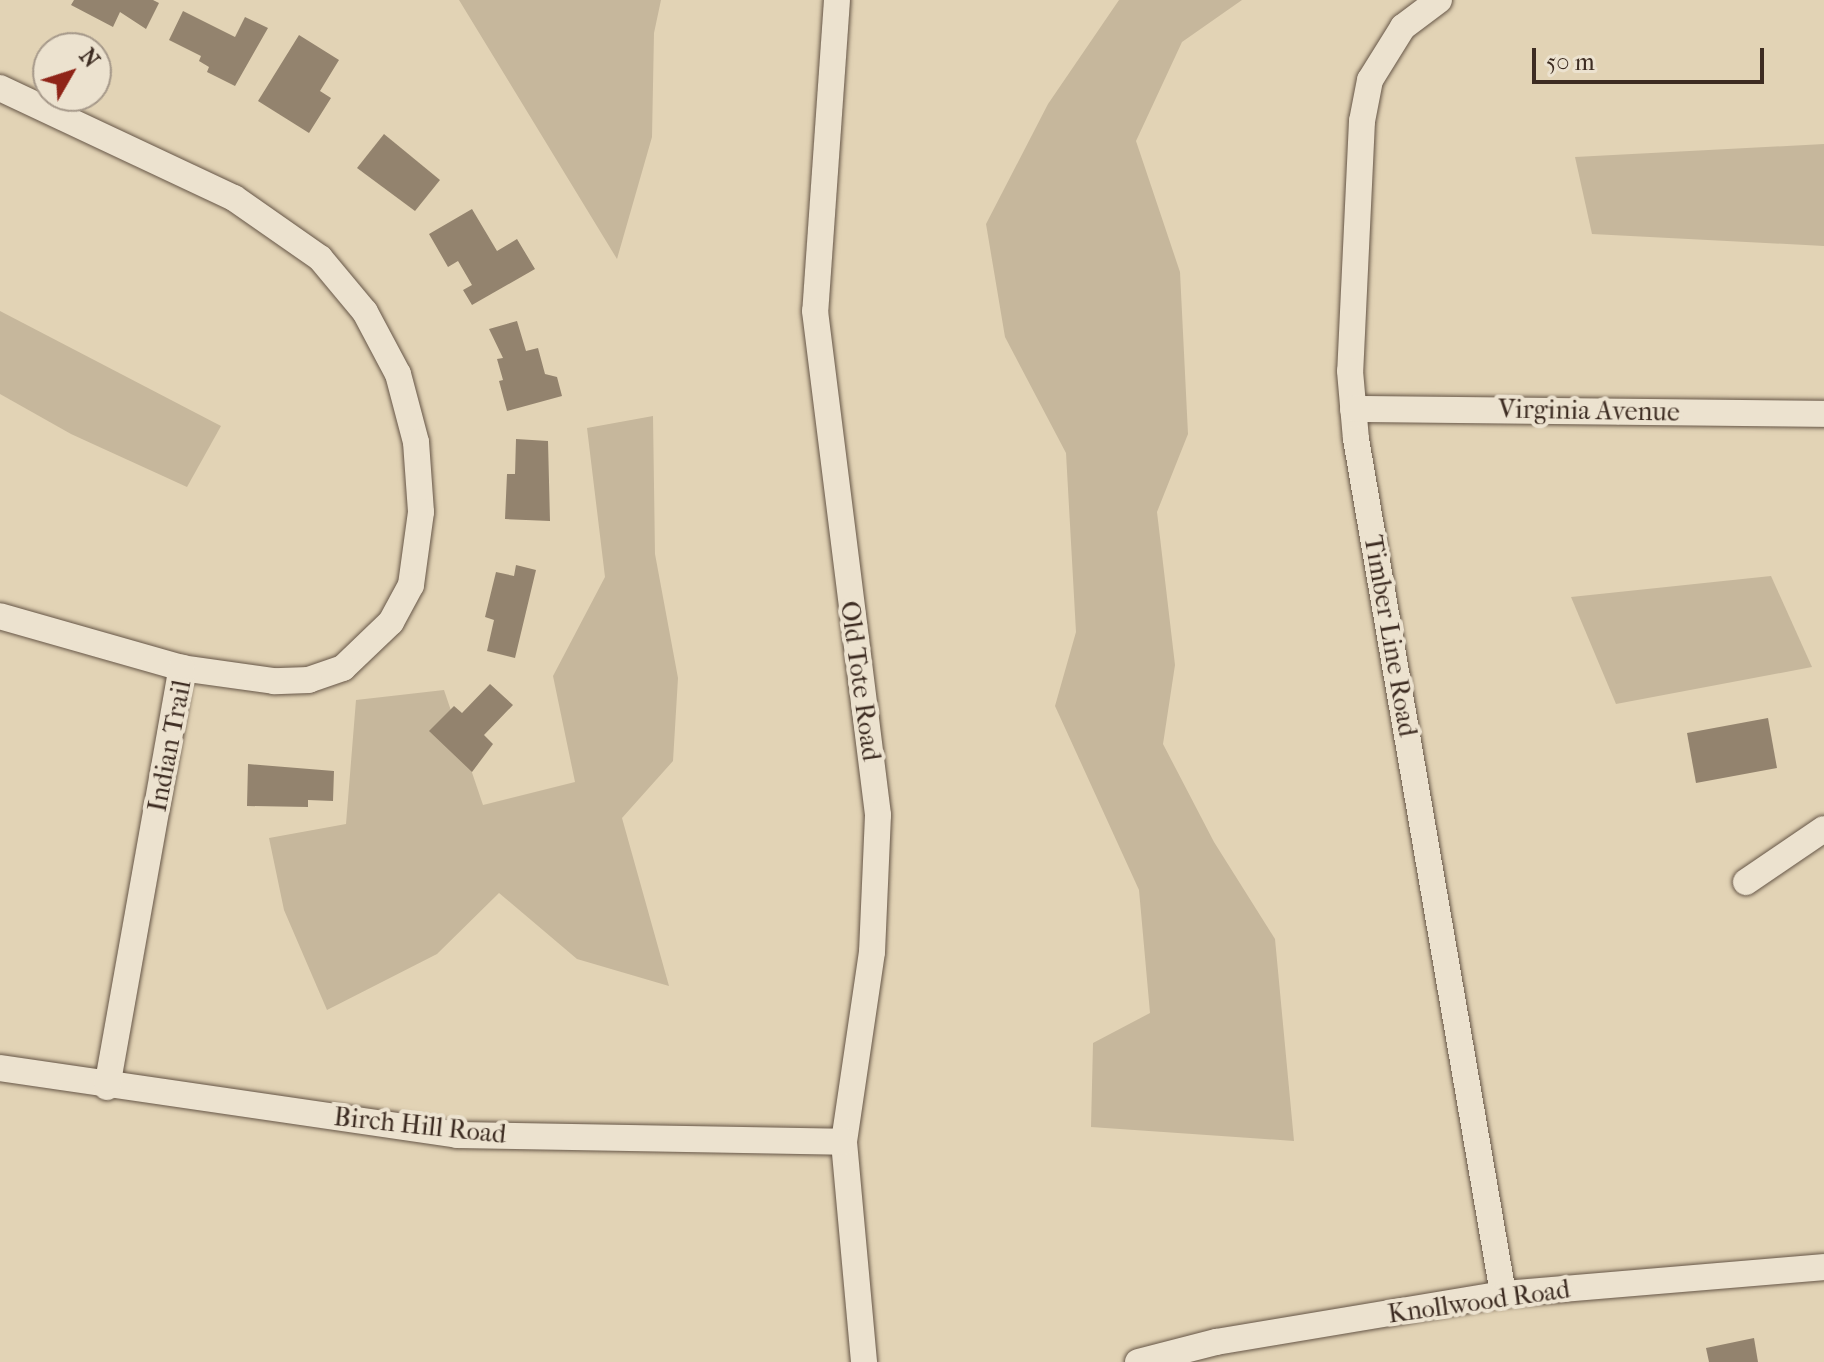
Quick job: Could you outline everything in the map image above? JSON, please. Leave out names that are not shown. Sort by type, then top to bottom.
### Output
[{"type":"street","name":"Old Tote Road","points":[[837,0],[815,311],[878,815],[872,952],[844,1142],[864,1362]]},
{"type":"street","name":"Timber Line Road","points":[[1439,0],[1403,27],[1370,80],[1362,121],[1350,371],[1353,409],[1503,1294]]},
{"type":"street","name":"Indian Trail","points":[[0,88],[206,184],[293,235],[365,312],[388,353],[409,408],[421,477],[418,546],[411,585],[391,622],[369,648],[343,668],[309,680],[274,681],[182,668],[107,1087]]},
{"type":"street","name":"Virginia Avenue","points":[[1353,409],[1824,414]]},
{"type":"street","points":[[0,616],[182,668]]},
{"type":"street","points":[[1746,882],[1824,829]]},
{"type":"street","name":"Birch Hill Road","points":[[0,1068],[107,1087],[457,1135],[844,1142]]},
{"type":"street","name":"Knollwood Road","points":[[1138,1362],[1216,1342],[1503,1294],[1824,1267]]},
{"type":"shaded area","points":[[459,0],[661,0],[654,33],[652,137],[617,259]]},
{"type":"shaded area","points":[[1119,0],[1242,0],[1182,42],[1136,141],[1180,272],[1188,434],[1157,512],[1175,665],[1163,744],[1214,842],[1275,939],[1294,1141],[1091,1127],[1093,1043],[1150,1013],[1139,890],[1055,706],[1076,632],[1066,453],[1005,337],[986,224],[1048,104]]},
{"type":"shaded area","points":[[1824,144],[1824,246],[1592,234],[1575,157]]},
{"type":"shaded area","points":[[0,311],[221,426],[187,487],[71,434],[0,394]]},
{"type":"shaded area","points":[[653,416],[655,554],[678,678],[673,761],[622,818],[669,986],[577,959],[499,893],[437,954],[327,1010],[284,910],[269,838],[346,824],[356,700],[444,690],[483,805],[575,782],[553,676],[605,577],[587,428]]},
{"type":"shaded area","points":[[1771,576],[1812,667],[1616,704],[1571,597]]},
{"type":"building","points":[[74,0],[153,0],[159,3],[146,29],[120,12],[113,27],[71,5]]},
{"type":"building","points":[[183,11],[235,37],[245,17],[268,28],[235,86],[207,72],[209,67],[199,61],[201,56],[169,40]]},
{"type":"building","points":[[299,35],[339,60],[320,91],[331,98],[309,133],[258,101]]},
{"type":"building","points":[[384,134],[440,180],[415,211],[357,168]]},
{"type":"building","points":[[472,209],[497,251],[517,239],[535,269],[472,305],[463,290],[472,285],[458,261],[448,267],[429,234]]},
{"type":"building","points":[[517,321],[526,351],[538,348],[545,374],[557,377],[562,396],[507,411],[497,359],[503,358],[489,329]]},
{"type":"building","points":[[516,439],[548,441],[550,521],[505,519],[507,474],[515,474]]},
{"type":"building","points":[[516,565],[536,570],[515,658],[487,651],[494,620],[485,617],[496,572],[514,576]]},
{"type":"building","points":[[490,684],[513,705],[484,735],[493,744],[472,772],[429,731],[454,706],[462,713]]},
{"type":"building","points":[[1768,718],[1777,768],[1696,783],[1687,733]]},
{"type":"building","points":[[248,764],[334,771],[333,801],[308,800],[308,807],[247,806]]},
{"type":"building","points":[[1754,1338],[1758,1362],[1709,1362],[1706,1348]]}]
